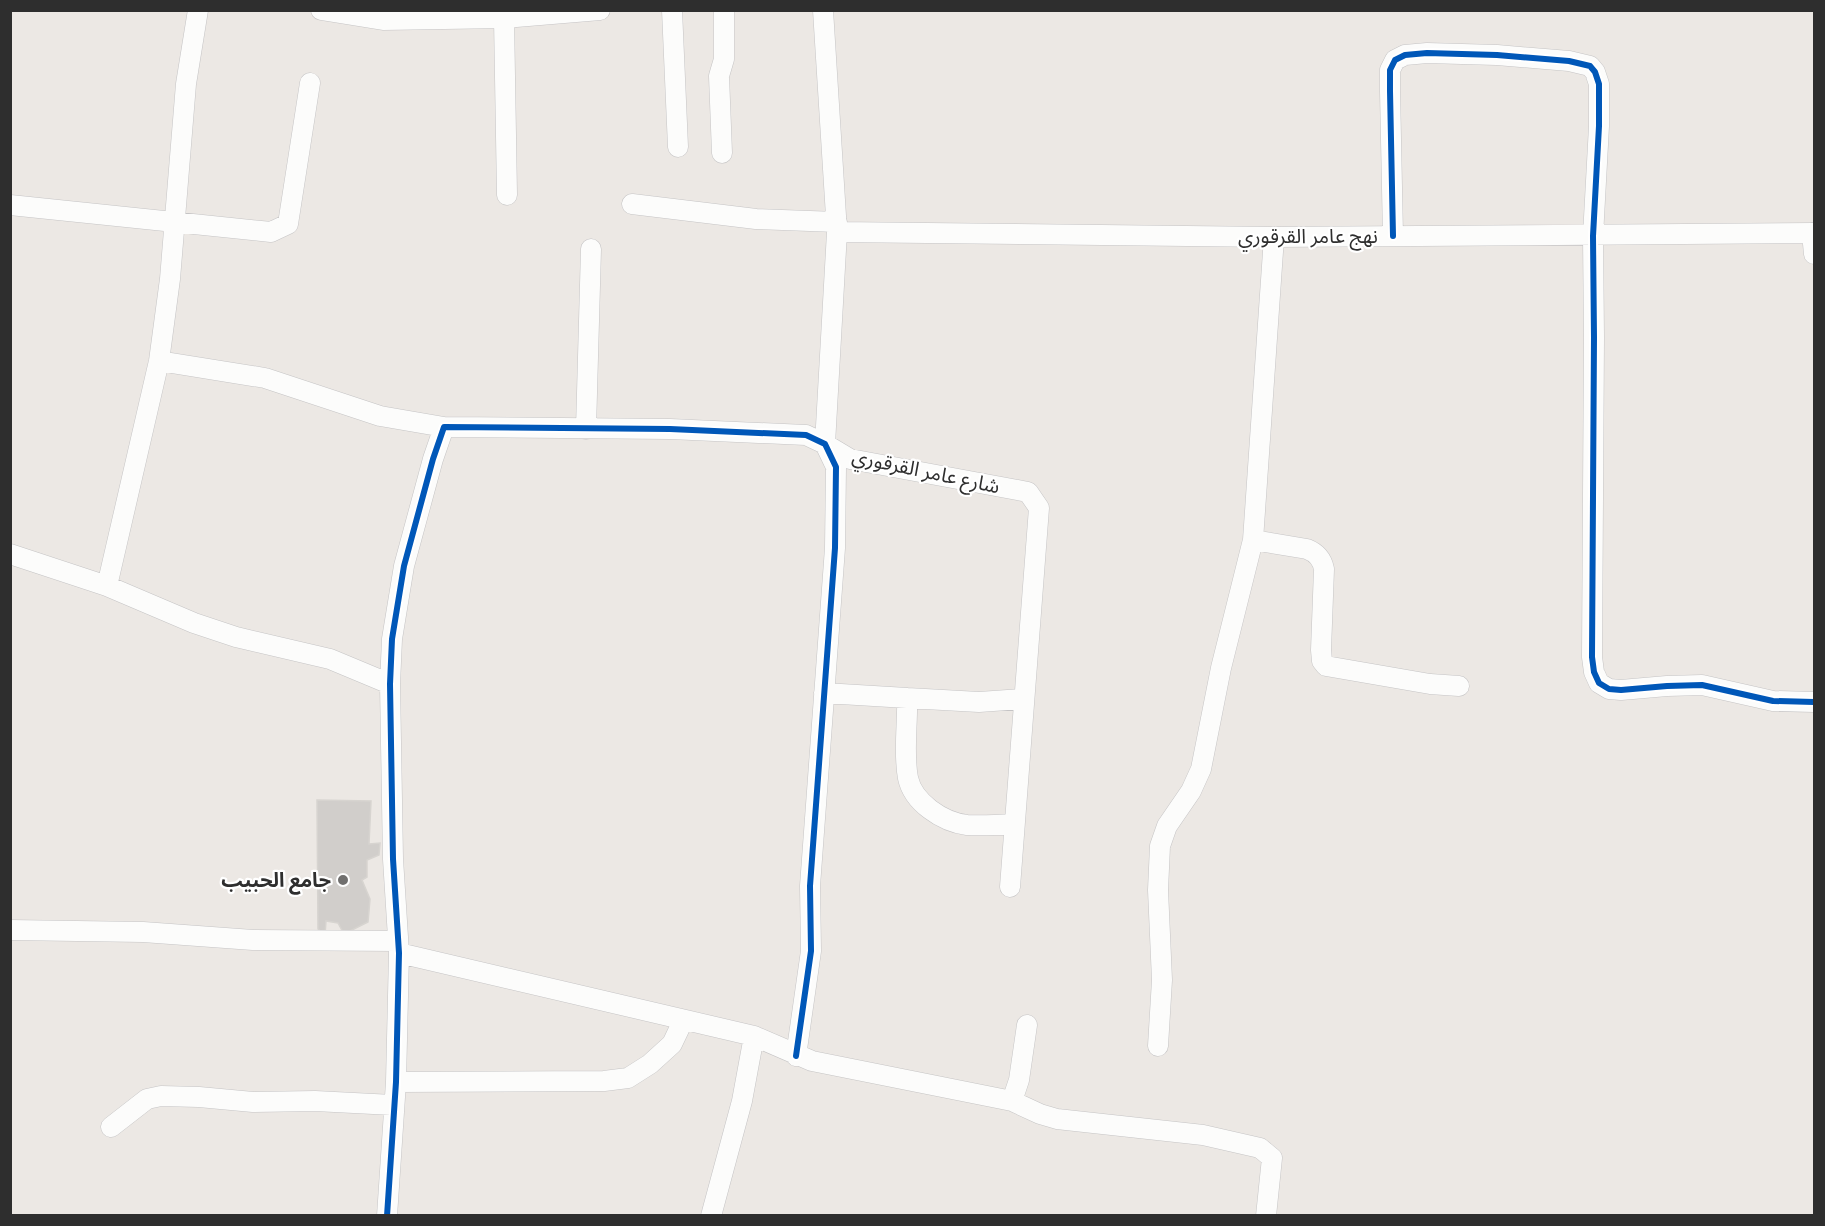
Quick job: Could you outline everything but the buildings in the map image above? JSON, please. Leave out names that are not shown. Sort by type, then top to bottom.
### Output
[{"type":"street","points":[[107,586],[159,361],[170,279],[186,84],[198,10]]},
{"type":"street","points":[[321,10],[383,20],[504,18],[600,10]]},
{"type":"street","points":[[672,10],[678,147]]},
{"type":"street","points":[[722,153],[719,76],[724,59],[724,10]]},
{"type":"street","points":[[796,1056],[811,951],[810,885],[822,745],[836,504],[836,467],[825,444],[837,227],[823,10]]},
{"type":"street","points":[[504,18],[507,195]]},
{"type":"street","points":[[1393,236],[1390,70],[1395,60],[1404,55],[1427,53],[1558,60],[1590,66],[1599,84],[1593,236],[1592,657],[1594,672],[1599,683],[1609,689],[1701,686],[1773,701],[1815,702]]},
{"type":"street","points":[[10,205],[271,232],[288,224],[310,83]]},
{"type":"street","name":"نهج عامر القرقوري","points":[[632,204],[837,227],[1274,237],[1813,233]]},
{"type":"street","points":[[1813,233],[1815,254]]},
{"type":"street","points":[[1158,1046],[1162,980],[1158,890],[1160,846],[1167,826],[1191,791],[1200,769],[1221,668],[1254,540],[1256,479],[1274,237]]},
{"type":"street","points":[[586,429],[591,249]]},
{"type":"street","name":"شارع عامر القرقوري","points":[[159,361],[265,378],[380,416],[444,427],[670,429],[806,435],[850,459],[1028,492],[1039,508],[1010,887]]},
{"type":"street","points":[[387,1215],[396,1082],[398,947],[393,859],[390,684],[392,639],[404,566],[444,427]]},
{"type":"street","points":[[1254,540],[1307,549],[1313,551],[1322,561],[1324,569],[1321,650],[1322,661],[1326,666],[1430,684],[1459,686]]},
{"type":"street","points":[[10,554],[107,586],[194,623],[236,637],[330,659],[390,684]]},
{"type":"street","points":[[824,693],[979,702],[1023,699]]},
{"type":"street","points":[[907,698],[908,778],[914,794],[944,818],[965,825],[1014,824]]},
{"type":"street","points":[[10,930],[143,932],[398,947],[683,1021],[754,1036],[812,1061],[1012,1101],[1057,1119],[1203,1135],[1260,1148],[1272,1158],[1266,1215]]},
{"type":"street","points":[[396,1082],[604,1082],[628,1078],[650,1064],[672,1044],[683,1021]]},
{"type":"street","points":[[1012,1101],[1019,1080],[1027,1025]]},
{"type":"street","points":[[711,1215],[739,1111],[754,1036]]},
{"type":"street","points":[[111,1127],[147,1099],[161,1096],[253,1102],[315,1101],[393,1105]]},
{"type":"cycle path","points":[[1393,236],[1390,70],[1395,60],[1405,55],[1427,53],[1497,55],[1569,61],[1590,66],[1599,84],[1593,236],[1592,657],[1594,672],[1599,683],[1609,689],[1702,685],[1773,701],[1814,702]]},
{"type":"cycle path","points":[[387,1216],[396,1082],[399,953],[393,859],[390,684],[392,639],[404,566],[444,427],[670,429],[806,435],[825,444],[836,467],[835,548],[810,886],[811,951],[796,1056]]},
{"type":"place","name":"جامع الحبيب","points":[[343,880]]}]
